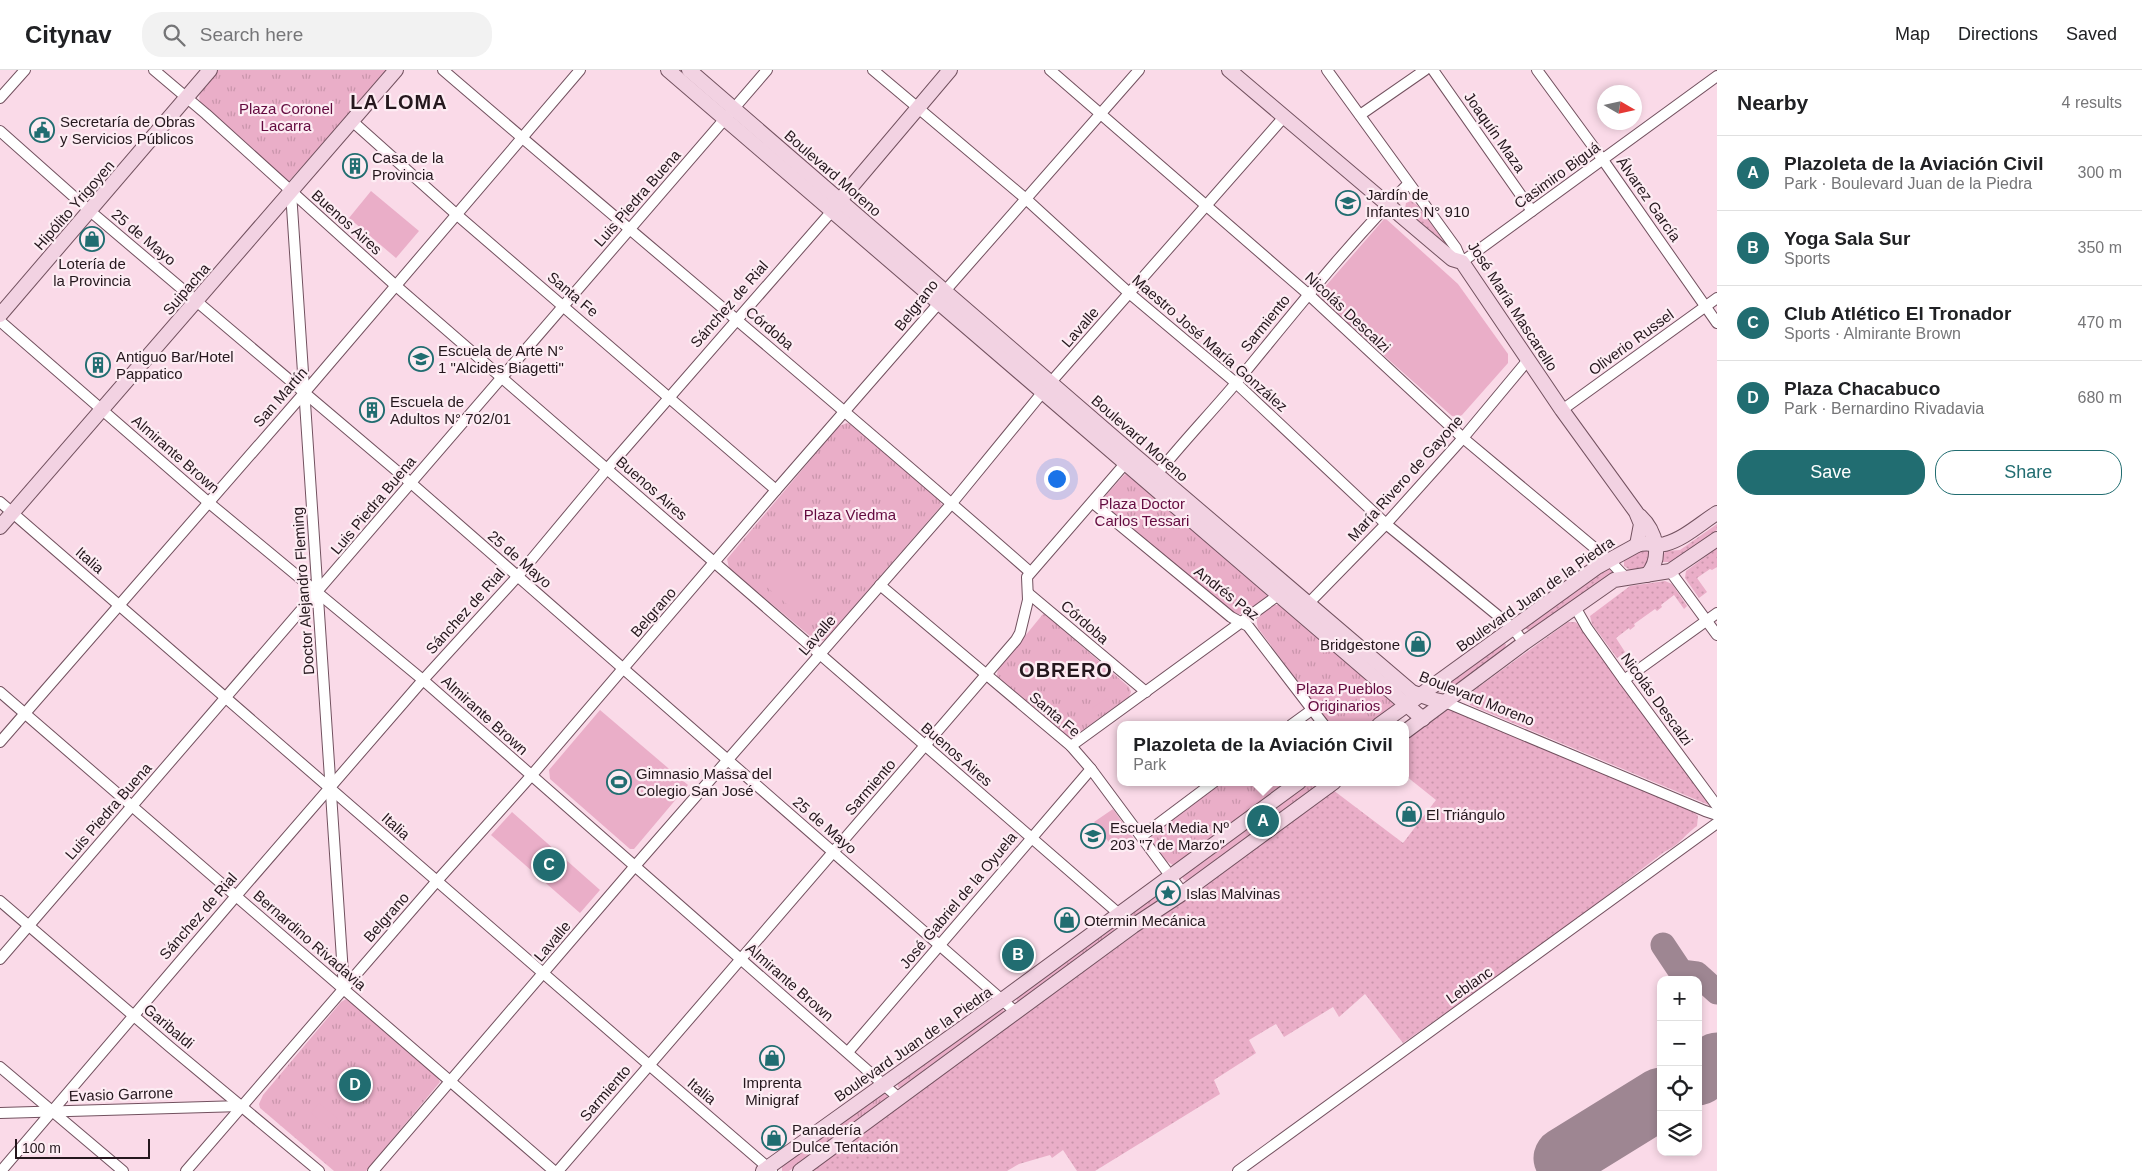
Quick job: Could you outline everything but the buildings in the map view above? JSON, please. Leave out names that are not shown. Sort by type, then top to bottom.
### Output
[{"type":"main road","name":"Hipólito Yrigoyen","points":[[0,315],[210,70]]},
{"type":"main road","name":"Suipacha","points":[[0,528],[396,70]]},
{"type":"main road","name":"Boulevard Moreno","points":[[668,70],[730,114],[1129,459],[1284,590],[1405,706],[1423,719]]},
{"type":"main road","name":"Boulevard Moreno","points":[[689,70],[730,114]]},
{"type":"main road","name":"Sánchez de Rial","points":[[836,205],[950,70]]},
{"type":"main road","points":[[1229,70],[1452,259],[1462,262]]},
{"type":"main road","name":"José María Mascarello","points":[[1462,262],[1562,410],[1636,512],[1643,518],[1656,545]]},
{"type":"main road","points":[[1636,512],[1641,524],[1637,545]]},
{"type":"main road","name":"Boulevard Juan de la Piedra","points":[[1384,721],[1609,560],[1644,542],[1656,545],[1674,541],[1717,513]]},
{"type":"main road","points":[[1409,729],[1524,643],[1614,580],[1670,571],[1717,539]]},
{"type":"main road","points":[[1648,575],[1655,564],[1656,545]]},
{"type":"main road","name":"Boulevard Moreno","points":[[1304,609],[1412,692],[1445,702]]},
{"type":"main road","name":"Boulevard Juan de la Piedra","points":[[768,1170],[884,1083],[1002,1000],[1293,786]]},
{"type":"main road","points":[[800,1171],[1133,926],[1183,893],[1329,786]]},
{"type":"street","points":[[0,98],[25,70]]},
{"type":"street","name":"Buenos Aires","points":[[154,70],[396,285],[1133,926]]},
{"type":"street","name":"Córdoba","points":[[443,70],[630,231],[846,412],[1030,572]]},
{"type":"street","name":"San Martín","points":[[0,742],[305,392],[580,70]]},
{"type":"street","name":"Luis Piedra Buena","points":[[0,959],[319,592],[563,305],[630,231],[767,70]]},
{"type":"street","name":"Maestro José María González","points":[[873,70],[1026,199],[1129,293],[1236,383],[1386,524],[1513,628],[1524,643]]},
{"type":"street","name":"Nicolás Descalzi","points":[[1050,70],[1308,294],[1463,438],[1609,560],[1625,577]]},
{"type":"street","name":"Belgrano","points":[[186,1171],[436,882],[531,776],[1139,70]]},
{"type":"street","name":"José María Mascarello","points":[[1327,70],[1456,248],[1462,262]]},
{"type":"street","points":[[1360,116],[1425,70]]},
{"type":"street","name":"Joaquín Maza","points":[[1433,70],[1532,211]]},
{"type":"street","name":"Álvarez García","points":[[1537,70],[1603,160],[1717,323]]},
{"type":"street","name":"Casimiro Biguá","points":[[1462,262],[1717,76]]},
{"type":"street","name":"Lavalle","points":[[373,1171],[952,503],[1129,293],[1284,117]]},
{"type":"street","name":"Santa Fe","points":[[352,121],[456,214],[671,397],[776,490]]},
{"type":"street","name":"25 de Mayo","points":[[0,131],[196,302],[411,483],[834,852],[938,946],[1017,1013]]},
{"type":"street","name":"Sarmiento","points":[[1153,479],[1236,383],[1308,294],[1408,184]]},
{"type":"street","name":"Doctor Alejandro Fleming","points":[[291,192],[344,989]]},
{"type":"street","name":"Sánchez de Rial","points":[[1,1171],[133,1015],[423,680],[517,577],[607,469],[836,205]]},
{"type":"street","name":"Oliverio Russel","points":[[1562,410],[1717,298]]},
{"type":"street","name":"Almirante Brown","points":[[0,321],[208,502],[423,680],[900,1098]]},
{"type":"street","name":"María Rivero de Gayone","points":[[1304,609],[1386,524],[1463,438],[1528,360]]},
{"type":"street","points":[[1030,572],[1093,503],[1129,459]]},
{"type":"street","name":"Italia","points":[[0,502],[768,1170]]},
{"type":"street","name":"Andrés Paz","points":[[1093,503],[1231,617],[1242,621],[1248,626],[1321,721]]},
{"type":"street","points":[[1670,571],[1717,635]]},
{"type":"street","name":"Sarmiento","points":[[558,1171],[986,676],[1020,632],[1028,600],[1026,577],[1030,572]]},
{"type":"street","name":"Santa Fe","points":[[880,585],[1071,746],[1092,769],[1183,893]]},
{"type":"street","points":[[1071,746],[1284,590]]},
{"type":"street","name":"Córdoba","points":[[1028,593],[1146,692]]},
{"type":"street","name":"Nicolás Descalzi","points":[[1575,607],[1587,628],[1624,680],[1717,806]]},
{"type":"street","points":[[1624,680],[1717,613]]},
{"type":"street","name":"Bernardino Rivadavia","points":[[0,692],[554,1171]]},
{"type":"street","name":"Boulevard Moreno","points":[[1445,702],[1717,815]]},
{"type":"street","points":[[1296,721],[1313,709]]},
{"type":"street","name":"José Gabriel de la Oyuela","points":[[848,1052],[1031,837],[1092,769]]},
{"type":"street","points":[[1142,836],[1209,786]]},
{"type":"street","name":"Leblanc","points":[[1238,1171],[1717,823]]},
{"type":"street","name":"Garibaldi","points":[[0,901],[320,1171]]},
{"type":"street","points":[[0,1067],[123,1171]]},
{"type":"street","name":"Evasio Garrone","points":[[0,1113],[242,1106]]},
{"type":"green space","name":"Plaza Coronel Lacarra","points":[[218,70],[390,70],[289,181],[201,104],[199,99],[201,90]]},
{"type":"green space","points":[[371,191],[419,231],[396,258],[349,218]]},
{"type":"green space","points":[[1411,201],[1417,205],[1446,244],[1442,244],[1407,215],[1406,203]]},
{"type":"green space","points":[[1385,218],[1458,284],[1508,354],[1508,363],[1462,415],[1458,417],[1452,416],[1317,296]]},
{"type":"green space","name":"Plaza Viedma","points":[[847,423],[851,424],[938,498],[942,505],[825,640],[817,642],[729,568],[727,559],[839,426]]},
{"type":"green space","name":"Plaza Doctor Carlos Tessari","points":[[1125,474],[1131,476],[1267,593],[1267,597],[1247,612],[1242,614],[1233,613],[1106,507],[1103,501],[1106,495]]},
{"type":"green space","points":[[1717,524],[1717,530],[1674,562],[1658,562],[1666,551],[1680,550]]},
{"type":"green space","points":[[1717,548],[1717,567],[1712,570],[1710,569],[1697,578],[1707,592],[1699,598],[1685,578],[1686,571]]},
{"type":"green space","points":[[1644,550],[1651,553],[1648,567],[1630,570],[1624,566],[1624,557]]},
{"type":"green space","points":[[781,560],[815,590],[796,612],[762,583]]},
{"type":"green space","points":[[1608,564],[1616,571],[1532,631],[1526,629],[1526,627]]},
{"type":"green space","points":[[1665,581],[1672,584],[1687,606],[1684,609],[1674,595],[1661,605],[1662,607],[1657,611],[1655,609],[1634,624],[1635,626],[1630,630],[1629,628],[1616,638],[1625,652],[1617,658],[1592,624],[1590,616],[1630,586]]},
{"type":"green space","name":"Plaza Pueblos Originarios","points":[[1273,605],[1285,608],[1394,702],[1394,707],[1375,721],[1327,721],[1258,628],[1257,620],[1262,612]]},
{"type":"green space","points":[[1043,614],[1129,687],[1131,692],[1129,697],[1069,738],[998,680],[998,669]]},
{"type":"green space","points":[[1568,622],[1575,622],[1581,626],[1707,798],[1709,805],[1470,705],[1469,694]]},
{"type":"green space","points":[[1503,643],[1506,644],[1505,649],[1446,693],[1440,692],[1440,689]]},
{"type":"green space","points":[[1107,698],[1112,706],[1097,715],[1092,708]]},
{"type":"green space","name":"Gimnasio Massa del Colegio San José","points":[[600,710],[688,785],[634,849],[630,849],[550,779],[549,770]]},
{"type":"green space","points":[[1442,710],[1460,710],[1695,813],[1698,816],[1697,826],[1674,846],[1548,941],[1403,1043],[1365,994],[1339,1017],[1333,1007],[1284,1037],[1276,1024],[1249,1040],[1256,1053],[1214,1080],[1220,1094],[1095,1171],[1077,1171],[1063,1150],[1052,1158],[1050,1155],[1019,1164],[1007,1171],[810,1171],[1333,790],[1403,843],[1436,800],[1409,778],[1409,736]]},
{"type":"green space","points":[[1216,786],[1283,786],[1173,865],[1162,857],[1156,849],[1151,836],[1156,830]]},
{"type":"green space","points":[[1303,786],[1320,786],[1188,882],[1183,879],[1182,874]]},
{"type":"green space","points":[[1113,809],[1134,839],[1116,852],[1094,822]]},
{"type":"green space","points":[[512,812],[600,890],[580,913],[491,835]]},
{"type":"green space","points":[[1168,886],[1171,888],[1171,893],[1134,919],[1130,914]]},
{"type":"green space","points":[[1119,923],[1124,929],[1021,1003],[1017,1001],[1016,998],[1115,924]]},
{"type":"green space","points":[[346,999],[359,1007],[438,1078],[440,1082],[366,1171],[334,1171],[260,1108],[259,1104],[263,1095],[341,1002]]},
{"type":"green space","points":[[1002,1008],[1005,1013],[904,1089],[898,1087],[897,1081]]},
{"type":"green space","points":[[882,1093],[887,1095],[887,1100],[789,1171],[782,1171],[782,1165]]},
{"type":"green space","points":[[319,1103],[338,1119],[330,1129],[311,1113]]},
{"type":"taxiway","points":[[1663,945],[1681,972],[1697,974],[1717,992]]},
{"type":"runway","points":[[1702,1072],[1717,1063]]},
{"type":"runway","points":[[1564,1158],[1657,1100]]},
{"type":"place","name":"Secretaría de Obras y Servicios Públicos","points":[[42,130]]},
{"type":"place","name":"Casa de la Provincia","points":[[355,166]]},
{"type":"place","name":"Jardín de Infantes N° 910","points":[[1348,203]]},
{"type":"place","name":"Lotería de la Provincia","points":[[92,239]]},
{"type":"place","name":"Escuela de Arte N° 1 \"Alcides Biagetti\"","points":[[421,359]]},
{"type":"place","name":"Antiguo Bar/Hotel Pappatico","points":[[98,365]]},
{"type":"place","name":"Escuela de Adultos N° 702/01","points":[[372,410]]},
{"type":"place","name":"Bridgestone","points":[[1418,644]]},
{"type":"place","name":"Gimnasio Massa del Colegio San José","points":[[619,782]]},
{"type":"place","name":"El Triángulo","points":[[1409,814]]},
{"type":"place","name":"Plazoleta de la Aviación Civil","points":[[1263,821]]},
{"type":"place","name":"Escuela Media Nº 203 \"7 de Marzo\"","points":[[1093,836]]},
{"type":"place","name":"Club Atlético El Tronador","points":[[549,865]]},
{"type":"place","name":"Islas Malvinas","points":[[1168,893]]},
{"type":"place","name":"Otermin Mecánica","points":[[1067,920]]},
{"type":"place","name":"Yoga Sala Sur","points":[[1018,955]]},
{"type":"place","name":"Imprenta Minigraf","points":[[772,1058]]},
{"type":"place","name":"Plaza Chacabuco","points":[[355,1085]]},
{"type":"place","name":"Panadería Dulce Tentación","points":[[774,1138]]},
{"type":"district","name":"LA LOMA","points":[[399,102]]},
{"type":"district","name":"OBRERO","points":[[1066,670]]}]
